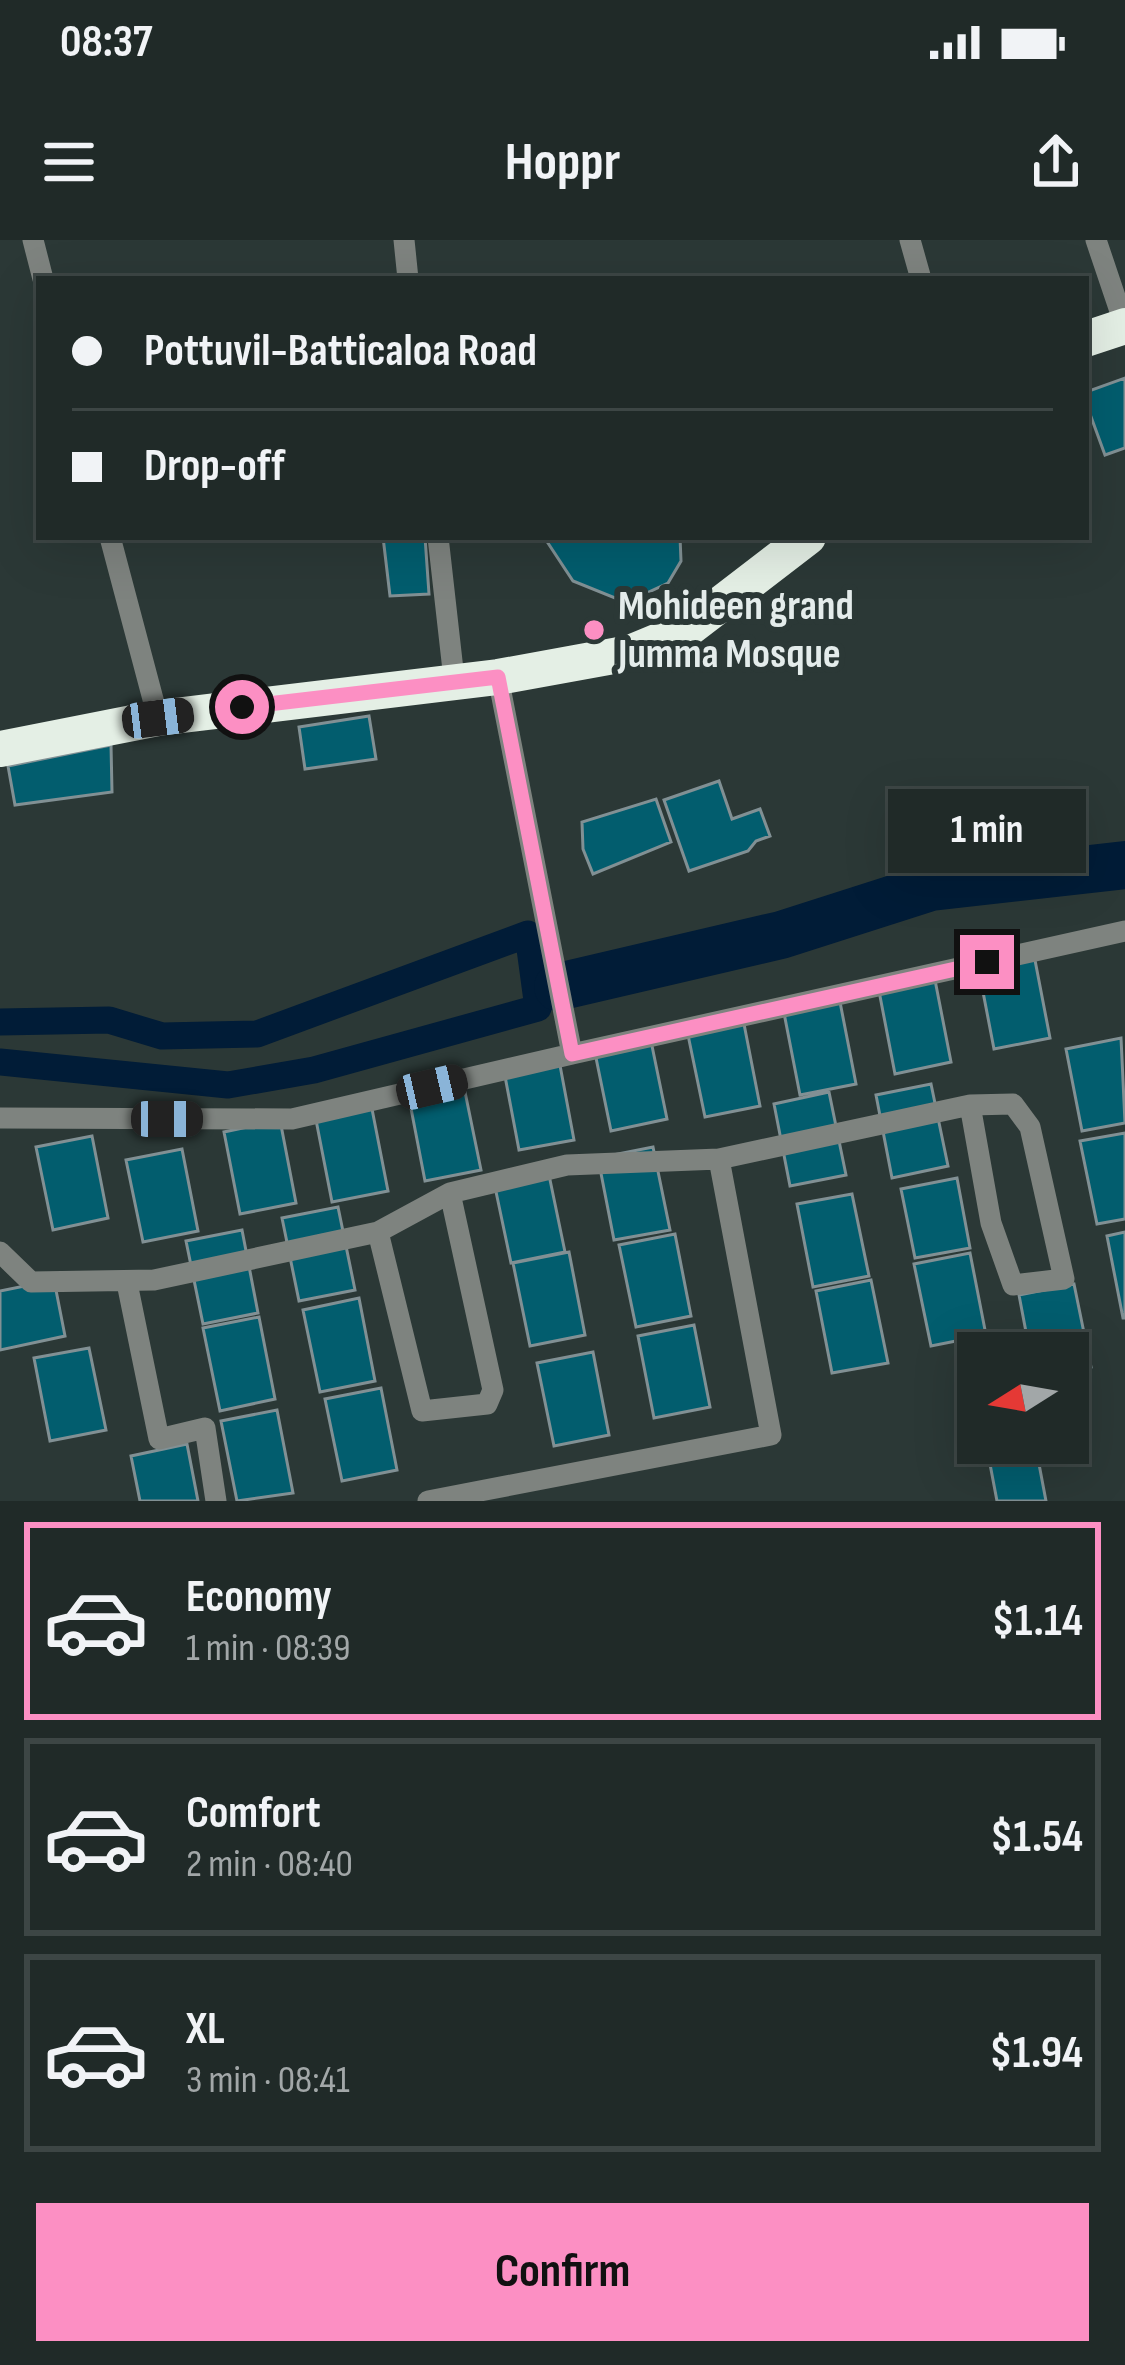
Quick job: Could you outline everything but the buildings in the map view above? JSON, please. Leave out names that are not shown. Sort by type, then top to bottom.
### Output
[{"type":"highway","points":[[1089,338],[1125,326]]},
{"type":"highway","points":[[0,749],[158,718],[498,677],[610,658],[668,639],[734,598],[804,540]]},
{"type":"street","points":[[32,240],[42,276]]},
{"type":"street","points":[[404,240],[408,276]]},
{"type":"street","points":[[910,240],[920,276]]},
{"type":"street","points":[[1096,240],[1125,326]]},
{"type":"street","points":[[111,540],[158,718]]},
{"type":"street","points":[[438,540],[454,679]]},
{"type":"street","points":[[498,677],[569,1044]]},
{"type":"street","points":[[0,1118],[292,1119],[569,1044],[1125,931]]},
{"type":"street","points":[[0,1252],[32,1282],[127,1283],[378,1232],[450,1193],[567,1165],[719,1159],[970,1105],[1013,1104],[1030,1127],[1064,1279],[1013,1285],[992,1223],[970,1105]]},
{"type":"street","points":[[428,1501],[771,1435],[719,1159]]},
{"type":"street","points":[[378,1232],[422,1411],[487,1403],[493,1390],[450,1193]]},
{"type":"street","points":[[127,1283],[159,1439],[205,1428],[216,1501]]},
{"type":"waterway","points":[[558,987],[781,935],[931,887],[1125,865]]},
{"type":"waterway","points":[[0,1022],[109,1020],[162,1036],[257,1034],[528,934],[538,1008],[314,1070],[228,1085],[0,1062]]},
{"type":"place","name":"Mohideen grand Jumma Mosque","points":[[594,630]]},
{"type":"route","points":[[242,707],[498,677],[572,1054],[987,962]]}]
